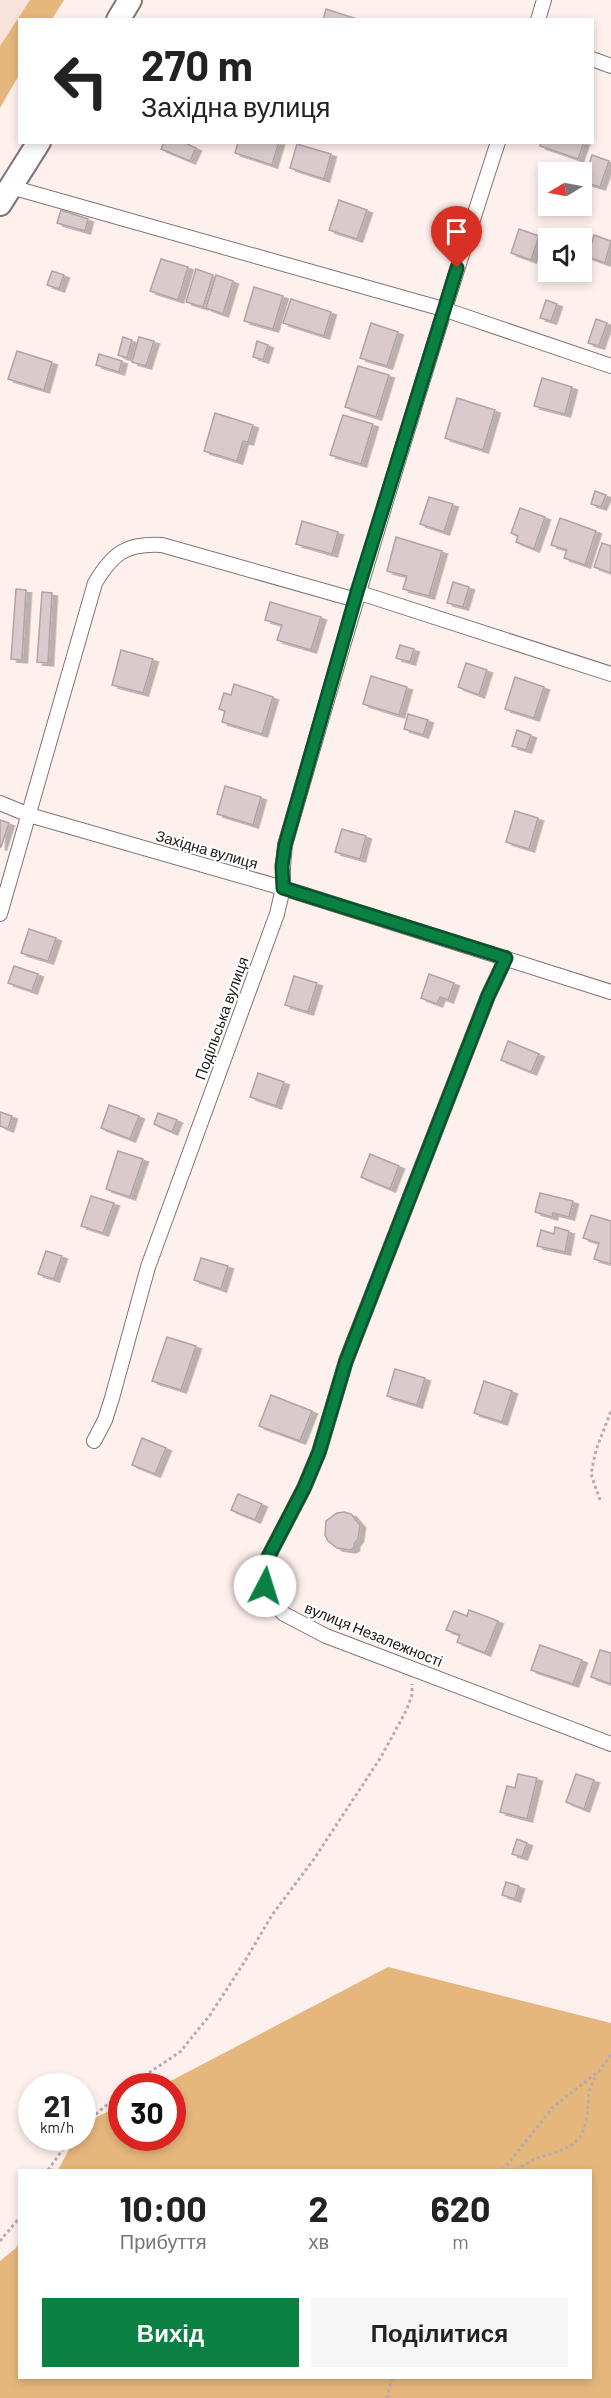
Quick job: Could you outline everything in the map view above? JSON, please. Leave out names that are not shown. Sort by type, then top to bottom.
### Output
[{"type":"main road","points":[[119,18],[130,0]]},
{"type":"main road","points":[[5,196],[38,144]]},
{"type":"street","points":[[539,18],[544,0]]},
{"type":"street","points":[[594,60],[611,66]]},
{"type":"street","name":"Подільська вулиця","points":[[94,1441],[105,1420],[112,1398],[148,1267],[277,914],[283,888],[282,866],[285,845],[356,596],[443,309],[497,144]]},
{"type":"street","points":[[5,196],[443,309],[611,366]]},
{"type":"street","points":[[0,914],[95,583],[114,558],[126,548],[142,544],[162,545],[356,596],[611,674]]},
{"type":"street","name":"Західна вулиця","points":[[0,803],[29,815],[283,888],[611,992]]},
{"type":"street","name":"вулиця Незалежності","points":[[506,958],[488,996],[346,1361],[319,1452],[304,1488],[263,1567],[265,1586],[272,1602],[284,1614],[326,1636],[611,1744]]},
{"type":"path","points":[[600,1500],[591,1474],[596,1450],[611,1411]]},
{"type":"path","points":[[148,2073],[180,2052],[210,2015],[246,1961],[272,1915],[314,1859],[358,1793],[399,1727],[406,1711],[412,1695],[412,1680],[406,1666]]},
{"type":"path","points":[[518,2169],[538,2157],[558,2153],[576,2141],[586,2123],[590,2085],[611,2055]]},
{"type":"path","points":[[504,2169],[553,2107],[599,2071]]},
{"type":"path","points":[[96,2114],[108,2104]]},
{"type":"path","points":[[49,2169],[62,2151]]},
{"type":"path","points":[[0,2241],[18,2219]]},
{"type":"path","points":[[387,2398],[392,2379]]},
{"type":"shaded area","points":[[0,0],[30,0],[18,18],[0,46]]},
{"type":"shaded area","points":[[30,0],[64,0],[53,18],[18,18]]},
{"type":"shaded area","points":[[18,18],[18,77],[0,108],[0,46]]},
{"type":"shaded area","points":[[388,1967],[611,2023],[611,2398],[0,2398],[0,2261],[18,2244],[18,2379],[592,2379],[592,2169],[59,2169],[68,2151],[96,2151],[96,2118],[108,2112],[108,2151],[186,2151],[186,2073]]},
{"type":"building","points":[[326,9],[354,18],[324,18]]},
{"type":"building","points":[[163,144],[187,144],[196,148],[190,161],[161,149]]},
{"type":"building","points":[[237,144],[278,144],[272,165],[235,153]]},
{"type":"building","points":[[297,144],[331,154],[324,179],[290,168]]},
{"type":"building","points":[[540,144],[583,144],[578,159],[540,146]]},
{"type":"building","points":[[592,155],[609,161],[600,187],[592,185],[592,162],[590,162]]},
{"type":"building","points":[[339,200],[367,210],[357,239],[329,230]]},
{"type":"building","points":[[61,210],[88,219],[85,231],[57,223]]},
{"type":"building","points":[[519,229],[538,236],[531,260],[511,253]]},
{"type":"building","points":[[594,235],[611,241],[605,263],[592,258]]},
{"type":"building","points":[[161,259],[188,267],[178,300],[150,291]]},
{"type":"building","points":[[196,269],[213,275],[203,307],[186,302]]},
{"type":"building","points":[[52,271],[64,275],[59,289],[47,285]]},
{"type":"building","points":[[216,275],[233,281],[223,314],[206,308]]},
{"type":"building","points":[[254,287],[283,296],[273,329],[244,321]]},
{"type":"building","points":[[291,299],[331,312],[324,336],[283,323]]},
{"type":"building","points":[[546,300],[557,304],[551,321],[540,318]]},
{"type":"building","points":[[596,319],[607,323],[599,346],[588,343]]},
{"type":"building","points":[[371,323],[398,332],[387,366],[360,358]]},
{"type":"building","points":[[123,337],[132,340],[127,358],[118,355]]},
{"type":"building","points":[[139,337],[154,341],[146,366],[132,362]]},
{"type":"building","points":[[257,341],[268,345],[263,360],[253,357]]},
{"type":"building","points":[[17,351],[52,362],[44,390],[8,379]]},
{"type":"building","points":[[99,354],[122,361],[119,372],[96,365]]},
{"type":"building","points":[[358,366],[389,375],[376,417],[345,407]]},
{"type":"building","points":[[542,378],[572,387],[565,414],[534,406]]},
{"type":"building","points":[[457,398],[495,410],[483,450],[445,438]]},
{"type":"building","points":[[215,413],[253,425],[248,442],[243,441],[237,461],[204,451]]},
{"type":"building","points":[[343,415],[373,424],[361,464],[330,455]]},
{"type":"building","points":[[595,491],[606,495],[601,507],[591,504]]},
{"type":"building","points":[[429,497],[453,504],[444,532],[420,524]]},
{"type":"building","points":[[520,508],[545,517],[534,549],[516,542],[518,536],[511,533]]},
{"type":"building","points":[[560,518],[596,531],[585,565],[564,558],[567,550],[551,545]]},
{"type":"building","points":[[302,521],[338,532],[332,554],[296,544]]},
{"type":"building","points":[[396,537],[442,551],[429,596],[403,589],[407,576],[387,571]]},
{"type":"building","points":[[602,543],[611,546],[611,573],[594,567]]},
{"type":"building","points":[[453,582],[469,587],[463,607],[447,603]]},
{"type":"building","points":[[16,589],[26,590],[22,660],[11,659]]},
{"type":"building","points":[[42,592],[52,593],[48,663],[37,662]]},
{"type":"building","points":[[270,602],[321,617],[311,650],[277,640],[282,625],[265,620]]},
{"type":"building","points":[[400,645],[414,649],[410,662],[396,658]]},
{"type":"building","points":[[121,650],[153,659],[143,693],[112,685]]},
{"type":"building","points":[[466,663],[487,670],[479,695],[458,687]]},
{"type":"building","points":[[371,676],[407,687],[399,715],[363,704]]},
{"type":"building","points":[[515,677],[544,687],[534,718],[505,709]]},
{"type":"building","points":[[234,684],[273,697],[262,734],[222,722],[225,711],[219,709],[224,693],[231,695]]},
{"type":"building","points":[[408,714],[428,720],[423,735],[404,729]]},
{"type":"building","points":[[517,730],[531,735],[526,750],[512,746]]},
{"type":"building","points":[[225,786],[261,797],[253,825],[217,814]]},
{"type":"building","points":[[515,811],[538,818],[529,849],[506,842]]},
{"type":"building","points":[[0,820],[9,823],[1,847],[0,847]]},
{"type":"building","points":[[342,829],[366,836],[360,859],[335,852]]},
{"type":"building","points":[[29,929],[56,938],[48,961],[21,953]]},
{"type":"building","points":[[14,966],[38,974],[32,991],[8,983]]},
{"type":"building","points":[[429,974],[454,983],[448,1000],[440,997],[437,1004],[421,998]]},
{"type":"building","points":[[294,976],[317,983],[308,1012],[285,1005]]},
{"type":"building","points":[[508,1041],[539,1054],[531,1072],[501,1060]]},
{"type":"building","points":[[258,1073],[284,1082],[276,1106],[250,1097]]},
{"type":"building","points":[[109,1105],[139,1116],[130,1139],[101,1128]]},
{"type":"building","points":[[0,1112],[12,1116],[8,1129],[0,1126]]},
{"type":"building","points":[[158,1113],[177,1120],[172,1132],[154,1124]]},
{"type":"building","points":[[118,1151],[143,1159],[130,1197],[106,1189]]},
{"type":"building","points":[[370,1154],[399,1166],[390,1189],[361,1177]]},
{"type":"building","points":[[540,1193],[573,1201],[569,1217],[553,1213],[552,1217],[535,1212]]},
{"type":"building","points":[[91,1196],[114,1203],[103,1233],[81,1226]]},
{"type":"building","points":[[591,1215],[611,1221],[611,1264],[594,1259],[599,1243],[583,1238]]},
{"type":"building","points":[[555,1227],[569,1231],[565,1252],[537,1246],[541,1230],[554,1234]]},
{"type":"building","points":[[46,1251],[62,1256],[54,1279],[38,1274]]},
{"type":"building","points":[[201,1258],[228,1266],[221,1289],[194,1280]]},
{"type":"building","points":[[167,1337],[196,1346],[181,1390],[152,1381]]},
{"type":"building","points":[[395,1369],[425,1378],[417,1405],[387,1396]]},
{"type":"building","points":[[484,1381],[512,1391],[502,1422],[474,1413]]},
{"type":"building","points":[[271,1395],[312,1411],[300,1441],[259,1426]]},
{"type":"building","points":[[142,1438],[166,1448],[155,1474],[132,1465]]},
{"type":"building","points":[[238,1494],[262,1504],[255,1520],[231,1510]]},
{"type":"building","points":[[337,1513],[351,1514],[360,1525],[358,1539],[354,1548],[350,1550],[337,1548],[328,1541],[325,1535],[326,1521]]},
{"type":"building","points":[[469,1610],[498,1621],[485,1653],[457,1642],[460,1635],[446,1630],[454,1611],[467,1616]]},
{"type":"building","points":[[540,1645],[582,1660],[573,1684],[531,1670]]},
{"type":"building","points":[[600,1650],[611,1653],[611,1684],[591,1677]]},
{"type":"building","points":[[518,1774],[537,1778],[527,1819],[500,1812],[507,1786],[515,1788]]},
{"type":"building","points":[[576,1774],[594,1780],[584,1809],[566,1802]]},
{"type":"building","points":[[517,1839],[527,1843],[522,1857],[512,1854]]},
{"type":"building","points":[[506,1882],[519,1886],[515,1899],[502,1895]]},
{"type":"route","points":[[265,1586],[263,1567],[304,1488],[319,1452],[346,1361],[397,1235],[488,996],[506,958],[283,888],[282,866],[285,845],[357,592],[457,268]]}]
